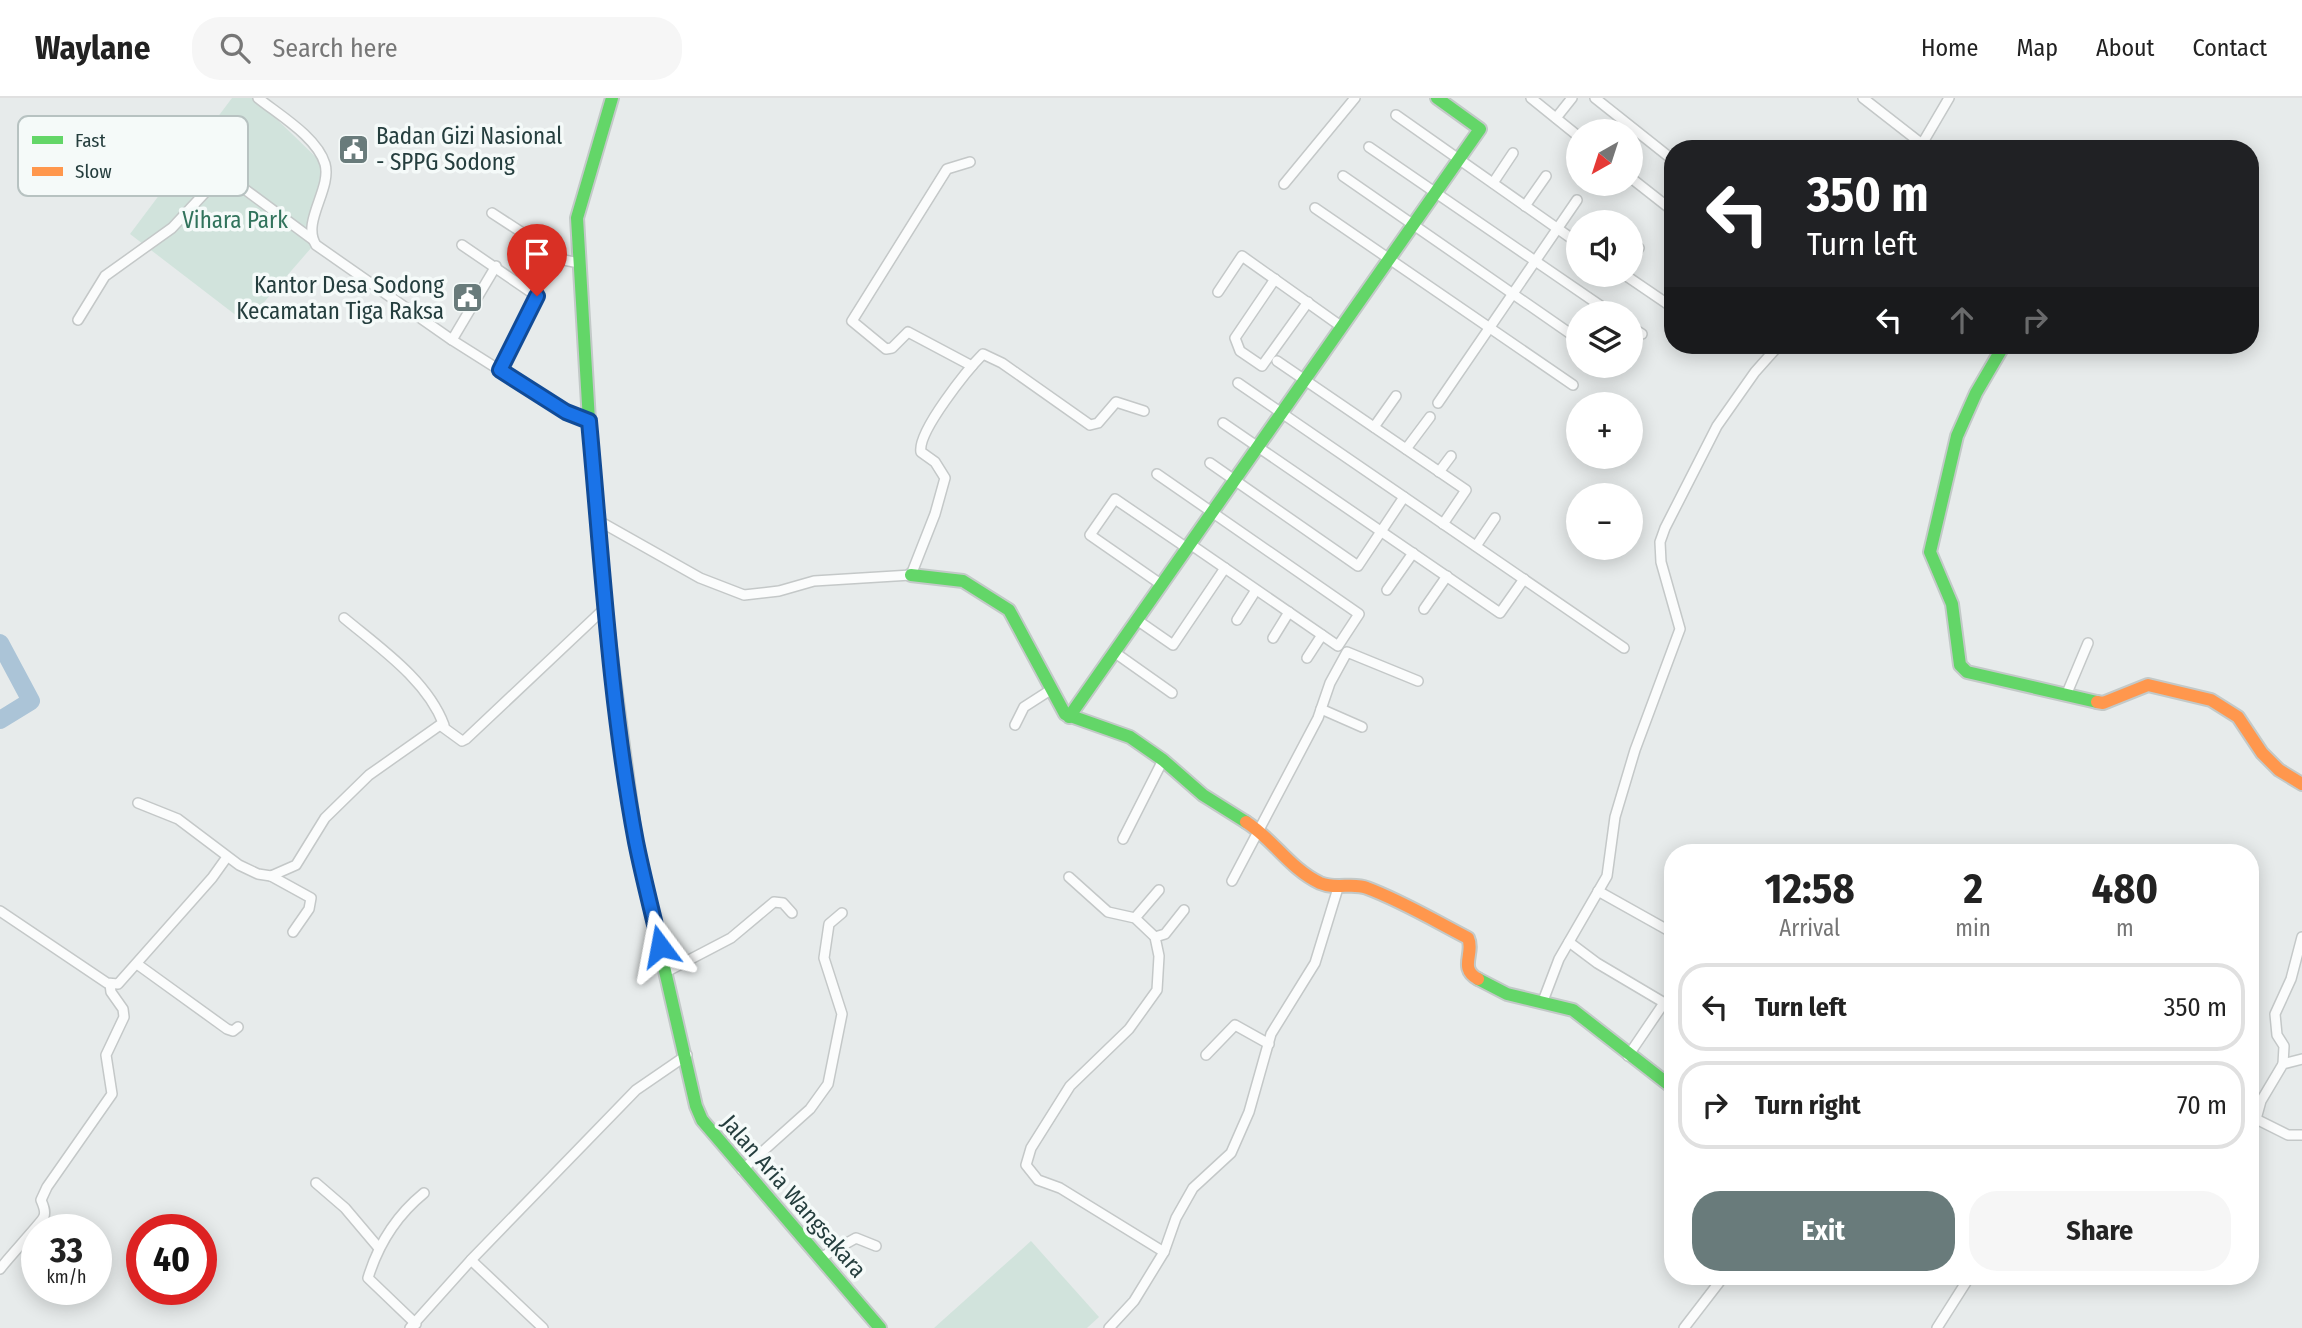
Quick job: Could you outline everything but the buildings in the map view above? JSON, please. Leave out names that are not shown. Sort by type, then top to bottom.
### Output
[{"type":"street","points":[[258,98],[313,146],[325,164],[325,178],[312,239]]},
{"type":"street","name":"Jalan Aria Wangsakara","points":[[612,98],[577,219],[589,421],[605,608],[636,843],[687,1055],[696,1106],[702,1121],[880,1328]]},
{"type":"street","points":[[1284,184],[1356,98]]},
{"type":"street","points":[[1069,717],[1480,129],[1437,98]]},
{"type":"street","points":[[1531,98],[1566,126]]},
{"type":"street","points":[[1556,118],[1572,98]]},
{"type":"street","points":[[1595,98],[1664,153]]},
{"type":"street","points":[[1863,98],[1914,140]]},
{"type":"street","points":[[1927,140],[1949,98]]},
{"type":"street","points":[[1396,115],[1566,234]]},
{"type":"street","points":[[1369,147],[1593,301]]},
{"type":"street","points":[[1493,183],[1513,153]]},
{"type":"street","points":[[970,162],[947,169],[852,321],[886,349],[892,348],[908,332],[972,366]]},
{"type":"street","points":[[1343,176],[1566,331]]},
{"type":"street","points":[[1525,205],[1546,176]]},
{"type":"street","points":[[1643,187],[1664,204]]},
{"type":"street","points":[[248,192],[312,239],[321,249],[452,340],[566,412],[589,421]]},
{"type":"street","points":[[78,320],[105,276],[172,228],[202,196]]},
{"type":"street","points":[[1438,403],[1577,201]]},
{"type":"street","points":[[1315,208],[1573,385]]},
{"type":"street","points":[[492,214],[564,260],[579,263]]},
{"type":"street","points":[[462,245],[496,266],[538,298],[500,370]]},
{"type":"street","points":[[1218,292],[1242,256],[1342,327]]},
{"type":"street","points":[[452,340],[496,266]]},
{"type":"street","points":[[1275,279],[1235,338],[1240,351],[1262,366],[1308,302]]},
{"type":"street","points":[[1642,287],[1664,302]]},
{"type":"street","points":[[911,575],[935,514],[945,478],[935,462],[921,452],[921,443],[972,366],[988,354],[1090,425],[1098,423],[1116,402],[1144,411]]},
{"type":"street","points":[[1543,1001],[1569,942],[1606,876],[1615,817],[1635,750],[1680,629],[1661,562],[1662,535],[1717,425],[1771,354]]},
{"type":"street","points":[[1999,354],[1976,393],[1957,436],[1930,552],[1952,604],[1962,668],[1967,672],[2103,703],[2148,685],[2211,700],[2238,717],[2262,753],[2279,770],[2302,784]]},
{"type":"street","points":[[1277,361],[1466,490],[1443,524]]},
{"type":"street","points":[[1238,383],[1624,648]]},
{"type":"street","points":[[1374,427],[1396,396]]},
{"type":"street","points":[[1406,449],[1430,416]]},
{"type":"street","points":[[1223,423],[1500,613],[1524,579]]},
{"type":"street","points":[[1439,472],[1451,456]]},
{"type":"street","points":[[1210,463],[1358,566],[1404,497]]},
{"type":"street","points":[[1157,474],[1359,614],[1338,646],[1225,568],[1115,499],[1090,535],[1162,584]]},
{"type":"street","points":[[1476,546],[1495,518]]},
{"type":"street","points":[[599,521],[700,578],[744,595],[779,591],[814,581],[911,575],[962,581],[1001,603],[1013,615],[1062,710],[1069,717],[1130,737],[1163,760],[1203,795],[1258,830],[1295,869],[1321,884],[1338,888],[1364,886],[1450,928],[1471,942],[1466,964],[1471,975],[1518,998],[1543,1001],[1573,1010],[1628,1056],[1664,1082]]},
{"type":"street","points":[[1387,590],[1413,553]]},
{"type":"street","points":[[1137,620],[1172,645],[1225,568]]},
{"type":"street","points":[[1424,609],[1447,576]]},
{"type":"street","points":[[1237,620],[1256,590]]},
{"type":"street","points":[[344,618],[406,671],[439,712],[444,725],[462,741],[605,608]]},
{"type":"street","points":[[1273,638],[1290,612]]},
{"type":"street","points":[[1307,658],[1322,635]]},
{"type":"street","points":[[2067,693],[2088,643]]},
{"type":"street","points":[[1114,652],[1172,693]]},
{"type":"street","points":[[1231,881],[1348,652],[1418,681]]},
{"type":"street","points":[[1015,725],[1024,706],[1052,689]]},
{"type":"street","points":[[1321,709],[1362,727]]},
{"type":"street","points":[[271,876],[296,865],[325,818],[369,775],[444,725]]},
{"type":"street","points":[[1123,839],[1163,760]]},
{"type":"street","points":[[138,803],[178,819],[227,857],[258,874],[271,876],[311,898],[309,909],[293,932]]},
{"type":"street","points":[[0,911],[110,984],[122,982],[227,857]]},
{"type":"street","points":[[1069,877],[1108,912],[1135,918],[1155,937],[1159,956],[1155,996],[1129,1029],[1070,1086],[1031,1148],[1027,1165],[1038,1180],[1060,1188],[1164,1252]]},
{"type":"street","points":[[1110,1328],[1134,1301],[1164,1252],[1177,1218],[1193,1188],[1231,1153],[1249,1112],[1277,1023],[1315,963],[1338,888]]},
{"type":"street","points":[[1135,918],[1159,890]]},
{"type":"street","points":[[1598,891],[1664,928]]},
{"type":"street","points":[[666,972],[732,937],[774,902],[783,903],[792,913]]},
{"type":"street","points":[[1155,937],[1165,934],[1184,910]]},
{"type":"street","points":[[742,1170],[803,1116],[828,1084],[842,1014],[825,952],[829,924],[842,913]]},
{"type":"street","points":[[2259,1106],[2283,1064],[2284,1046],[2274,1025],[2274,1014],[2291,979],[2302,937]]},
{"type":"street","points":[[1569,942],[1597,963],[1664,1003],[1628,1056]]},
{"type":"street","points":[[137,964],[227,1029],[233,1031],[238,1027]]},
{"type":"street","points":[[0,1269],[26,1235],[44,1219],[41,1200],[47,1186],[112,1094],[106,1055],[124,1017],[123,1009],[111,992],[110,984]]},
{"type":"street","points":[[1206,1055],[1235,1025],[1269,1044]]},
{"type":"street","points":[[424,1193],[407,1209],[378,1247],[368,1278],[413,1326],[471,1260],[636,1090],[687,1055]]},
{"type":"street","points":[[2283,1064],[2302,1059]]},
{"type":"street","points":[[2259,1123],[2288,1135],[2302,1135]]},
{"type":"street","points":[[316,1183],[345,1208],[378,1247]]},
{"type":"street","points":[[820,1258],[856,1238],[876,1246]]},
{"type":"street","points":[[471,1260],[543,1328]]},
{"type":"street","points":[[1684,1328],[1717,1285]]},
{"type":"street","points":[[1937,1328],[1964,1285]]},
{"type":"green space","name":"Vihara Park","points":[[232,98],[255,98],[324,165],[309,219],[318,240],[246,323],[130,234],[158,196],[248,196],[248,116],[218,116]]},
{"type":"green space","points":[[1031,1241],[1099,1317],[1087,1328],[934,1328]]},
{"type":"waterway","points":[[0,643],[31,701],[0,720]]},
{"type":"traffic: fast","points":[[612,98],[577,218],[589,421],[605,608],[617,701]]},
{"type":"traffic: fast","points":[[1069,717],[1480,129],[1437,98]]},
{"type":"traffic: fast","points":[[1999,354],[1976,393],[1957,436],[1930,552],[1952,604],[1960,665],[1967,672],[2097,702]]},
{"type":"traffic: fast","points":[[911,575],[963,581],[1009,610],[1065,714],[1130,737],[1163,760],[1203,795],[1246,822]]},
{"type":"traffic: fast","points":[[651,910],[696,1106],[702,1120],[880,1328]]},
{"type":"traffic: fast","points":[[1478,979],[1507,994],[1573,1010],[1664,1081]]},
{"type":"traffic: slow","points":[[2097,702],[2103,703],[2148,685],[2211,700],[2238,717],[2262,753],[2279,770],[2302,784]]},
{"type":"traffic: slow","points":[[617,701],[636,843],[651,910]]},
{"type":"traffic: slow","points":[[1246,822],[1300,870],[1320,883],[1367,888],[1468,938],[1469,970],[1478,979]]},
{"type":"place","name":"Badan Gizi Nasional - SPPG Sodong","points":[[353,149]]},
{"type":"place","name":"Kantor Desa Sodong Kecamatan Tiga Raksa","points":[[467,298]]},
{"type":"route","points":[[537,296],[538,300],[500,370],[566,412],[589,421],[605,608],[621,740],[636,843],[660,946]]}]
